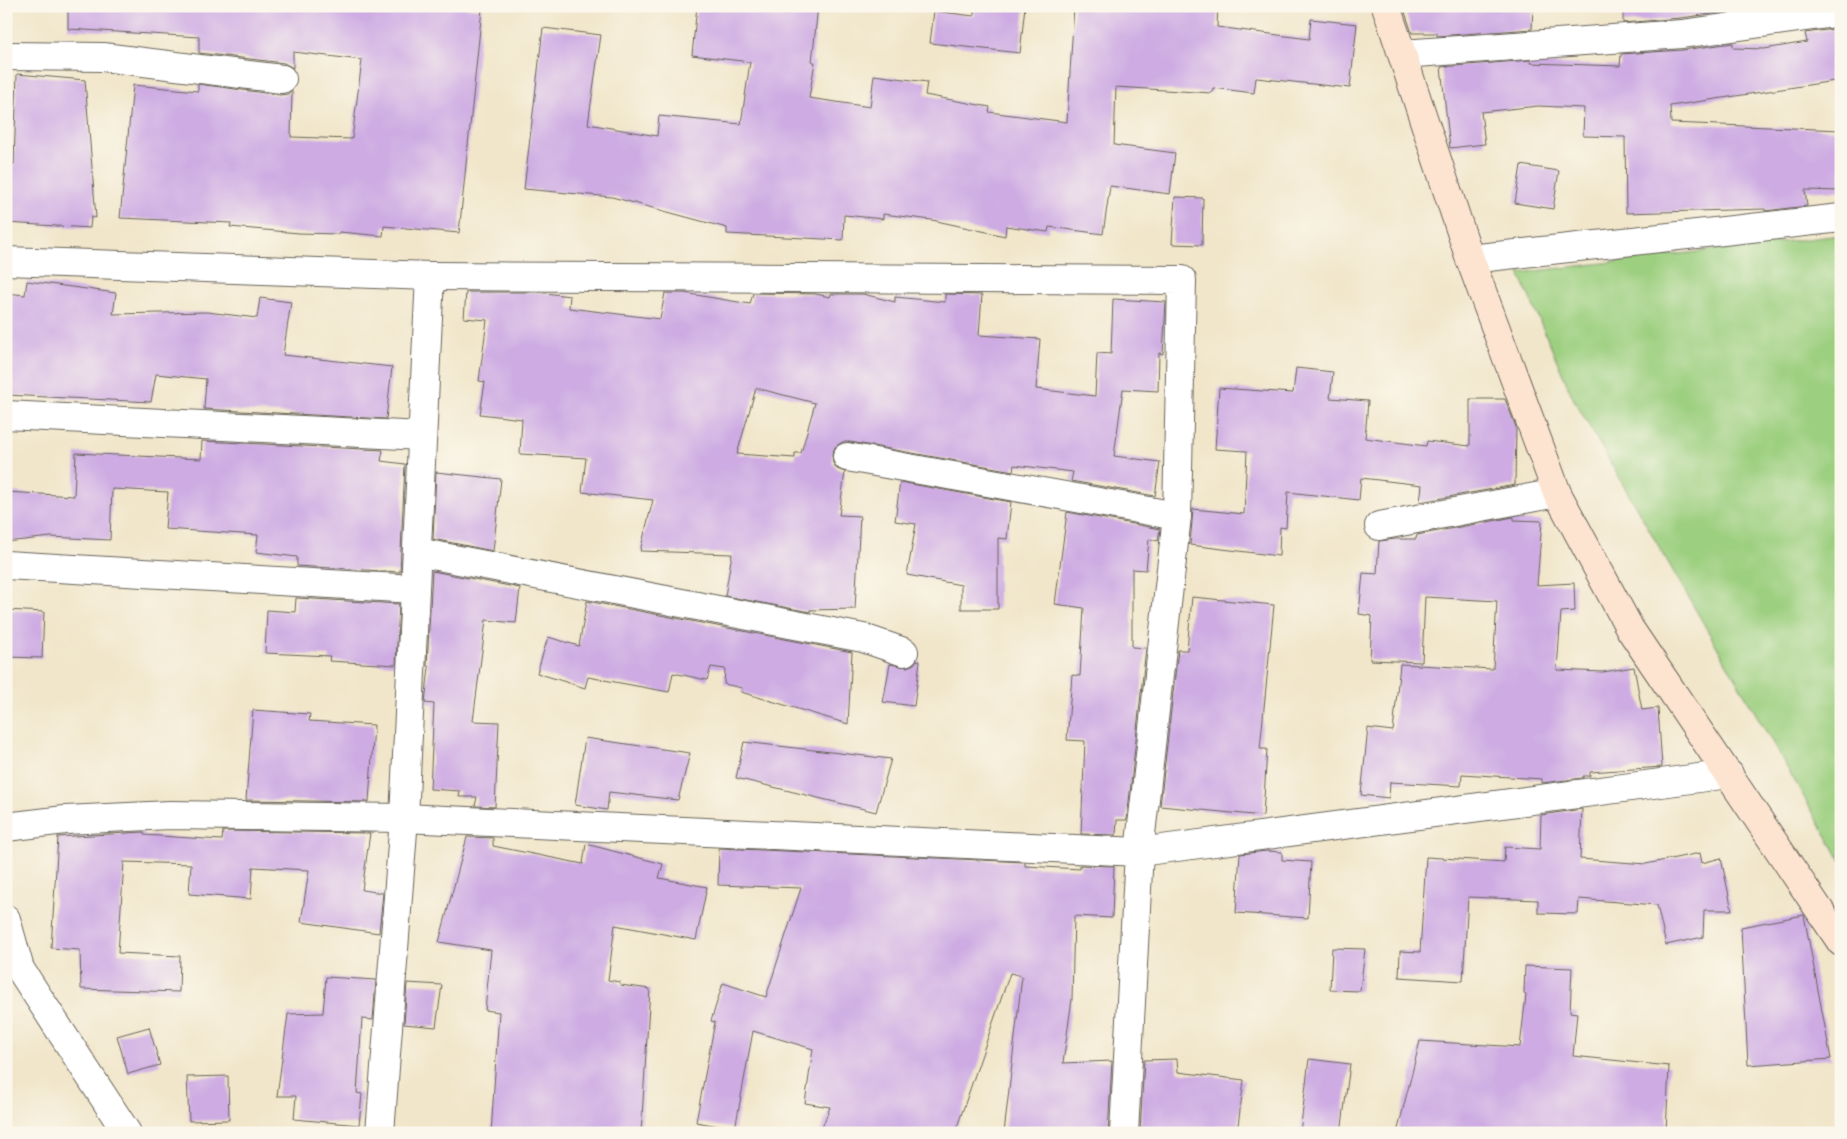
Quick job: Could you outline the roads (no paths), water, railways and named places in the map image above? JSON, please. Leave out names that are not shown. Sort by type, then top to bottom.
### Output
[{"type":"main road","points":[[1386,6],[1470,259],[1557,493],[1630,629],[1841,942]]},
{"type":"street","points":[[1402,54],[1682,34],[1835,13],[1841,14]]},
{"type":"street","points":[[6,56],[103,57],[282,79]]},
{"type":"street","points":[[1470,259],[1841,218]]},
{"type":"street","points":[[6,261],[430,276],[1182,280],[1177,516],[1139,852],[1124,1133]]},
{"type":"street","points":[[380,1133],[404,818],[430,276]]},
{"type":"street","points":[[6,415],[422,436]]},
{"type":"street","points":[[847,457],[1177,516]]},
{"type":"street","points":[[1379,526],[1557,493]]},
{"type":"street","points":[[417,552],[864,638],[904,652]]},
{"type":"street","points":[[6,565],[415,589]]},
{"type":"street","points":[[6,827],[65,820],[170,815],[404,818],[1139,852],[1729,774]]},
{"type":"street","points":[[6,919],[20,970],[127,1133]]}]
